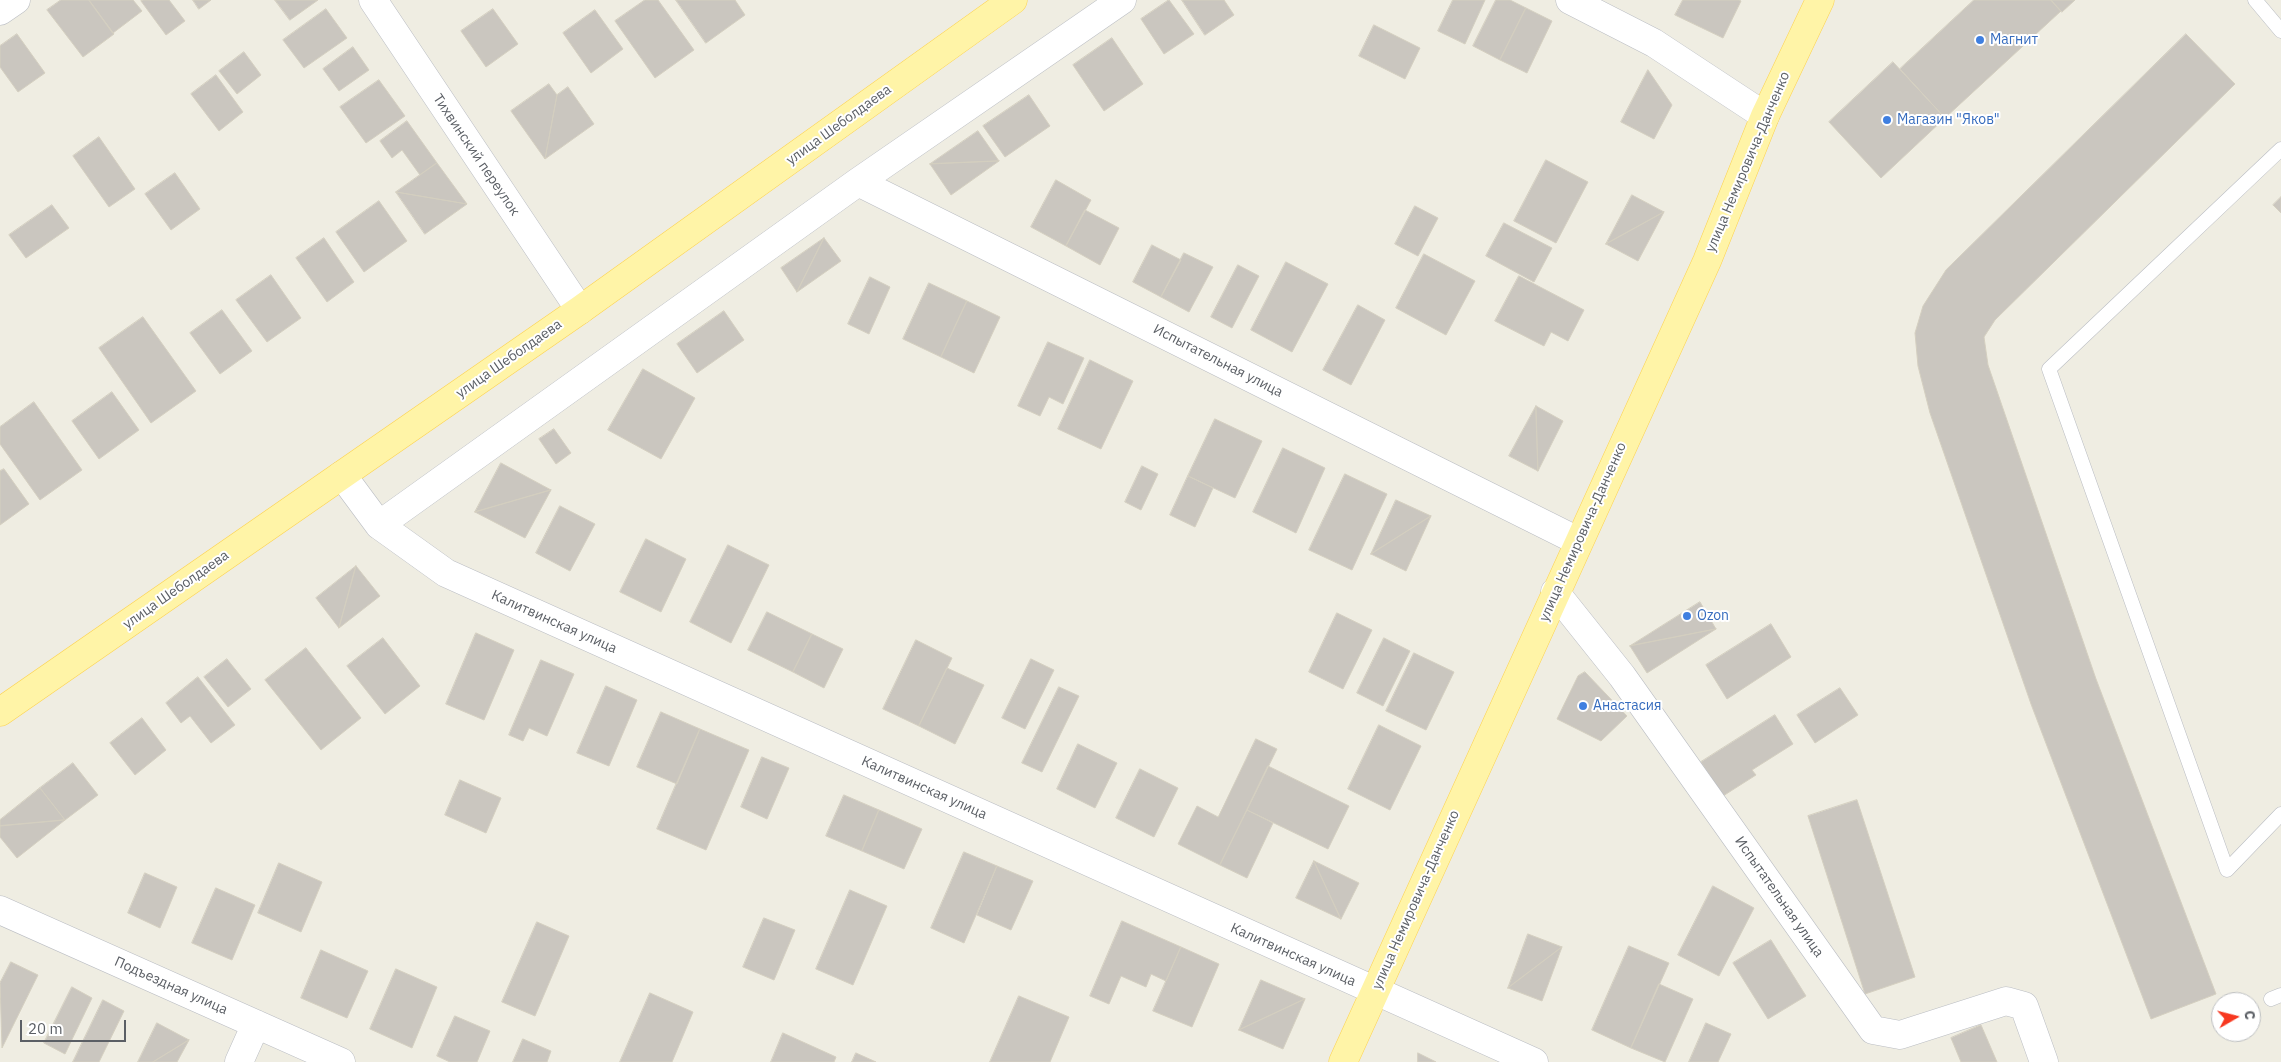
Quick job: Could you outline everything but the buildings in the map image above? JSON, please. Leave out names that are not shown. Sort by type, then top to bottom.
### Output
[{"type":"main road","name":"улица Шеболдаева","points":[[0,712],[580,310],[1013,0]]},
{"type":"main road","name":"улица Немировича-Данченко","points":[[1342,1062],[1707,261],[1765,116],[1820,0]]},
{"type":"street","points":[[0,11],[16,0]]},
{"type":"street","name":"Тихвинский переулок","points":[[373,0],[580,310]]},
{"type":"street","points":[[379,525],[858,182],[1122,0]]},
{"type":"street","points":[[1570,0],[1654,43],[1765,116]]},
{"type":"street","name":"Испытательная улица","points":[[858,182],[1578,541]]},
{"type":"street","name":"Калитвинская улица","points":[[342,475],[379,525],[446,573],[1534,1062]]},
{"type":"street","name":"Испытательная улица","points":[[1555,592],[1622,676],[1873,1030],[1900,1034],[2006,1001],[2024,1006],[2044,1062]]},
{"type":"street","name":"Подъездная улица","points":[[0,910],[341,1062]]},
{"type":"street","points":[[239,1062],[256,1024]]},
{"type":"lane","points":[[2255,0],[2281,32]]},
{"type":"lane","points":[[2281,149],[2048,369],[2227,870],[2281,814]]},
{"type":"place","name":"Магнит","points":[[1980,40]]},
{"type":"place","name":"Магазин \"Яков\"","points":[[1887,120]]},
{"type":"place","name":"Ozon","points":[[1687,616]]},
{"type":"place","name":"Анастасия","points":[[1583,706]]}]
